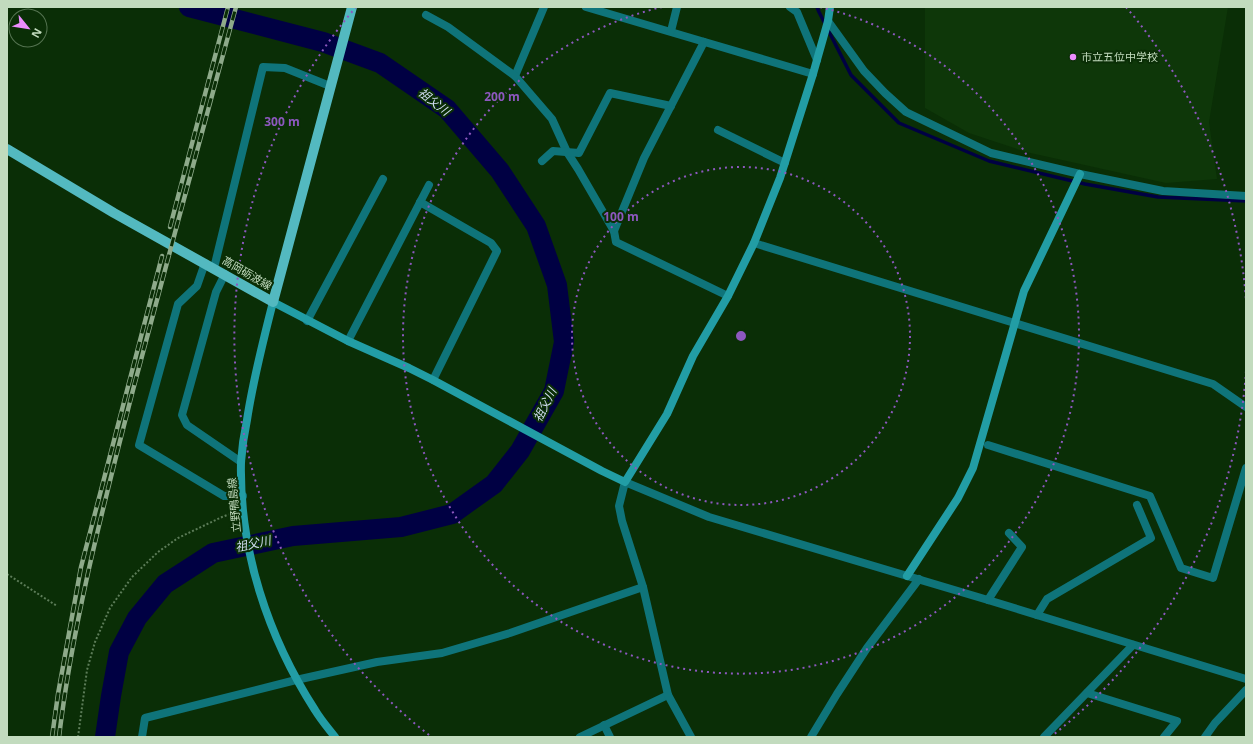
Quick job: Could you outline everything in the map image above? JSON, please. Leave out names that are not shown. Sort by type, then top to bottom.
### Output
[{"type":"main road","name":"高岡砺波線","points":[[7,149],[114,213],[273,302],[352,7]]},
{"type":"street","points":[[515,76],[544,7]]},
{"type":"street","points":[[586,7],[813,74]]},
{"type":"street","points":[[615,15],[618,7]]},
{"type":"street","points":[[671,31],[677,7]]},
{"type":"street","points":[[790,7],[797,12],[817,60]]},
{"type":"street","points":[[691,737],[668,695],[643,587],[622,521],[619,506],[625,482],[667,414],[693,356],[728,296],[754,243],[785,163],[813,74],[828,21],[830,7]]},
{"type":"street","points":[[426,15],[448,27],[515,76],[552,119],[567,152],[614,231],[616,242],[728,296]]},
{"type":"street","points":[[828,21],[864,71],[906,112],[991,153],[1080,174],[1163,191],[1246,196]]},
{"type":"street","points":[[614,231],[644,158],[704,42]]},
{"type":"street","points":[[242,496],[224,496],[139,445],[178,304],[197,286],[209,266],[264,67],[285,68],[330,86]]},
{"type":"street","points":[[542,161],[553,151],[579,153],[610,93],[671,106]]},
{"type":"street","points":[[718,130],[785,163]]},
{"type":"street","points":[[907,576],[958,498],[973,468],[1024,291],[1080,174]]},
{"type":"street","points":[[307,320],[383,179]]},
{"type":"street","points":[[348,341],[429,185]]},
{"type":"street","points":[[420,202],[491,243],[497,251],[433,380]]},
{"type":"street","points":[[754,243],[1213,384],[1246,407]]},
{"type":"street","points":[[225,274],[216,292],[182,415],[187,425],[242,462]]},
{"type":"street","points":[[273,302],[348,341],[433,380],[625,482],[709,517],[919,579],[1246,679]]},
{"type":"street","name":"立野鴨島線","points":[[273,302],[251,390],[242,462],[243,512],[252,566],[264,609],[281,650],[296,680],[316,712],[335,737]]},
{"type":"street","points":[[988,445],[1150,496],[1181,568],[1213,578],[1246,468]]},
{"type":"street","points":[[1037,615],[1047,599],[1151,538],[1137,505]]},
{"type":"street","points":[[988,600],[1022,547],[1010,533]]},
{"type":"street","points":[[811,737],[836,694],[867,648],[919,579]]},
{"type":"street","points":[[142,737],[145,718],[296,680],[377,662],[442,653],[510,633],[643,587]]},
{"type":"street","points":[[1048,736],[1086,693],[1133,645]]},
{"type":"street","points":[[1205,737],[1215,723],[1246,690]]},
{"type":"street","points":[[1086,693],[1177,720],[1164,737]]},
{"type":"street","points":[[580,737],[668,695]]},
{"type":"street","points":[[604,725],[610,737]]},
{"type":"path","points":[[78,737],[87,670],[95,642],[110,608],[132,577],[158,552],[178,538],[222,517],[243,512]]},
{"type":"path","points":[[7,574],[57,606]]},
{"type":"shaded area","name":"市立五位中学校","points":[[925,7],[1228,7],[1209,122],[1217,179],[1166,183],[1026,152],[969,133],[925,108]]},
{"type":"waterway","name":"祖父川","points":[[105,737],[119,652],[137,618],[165,584],[213,553],[293,536],[401,527],[452,514],[494,484],[520,451],[554,391],[564,342],[557,285],[536,226],[500,171],[447,109],[380,63],[323,42],[189,7]]},
{"type":"waterway","points":[[817,7],[851,75],[899,123],[989,161],[1085,184],[1158,197],[1246,201]]},
{"type":"railway","points":[[170,227],[228,7]]},
{"type":"railway","points":[[59,737],[72,649],[90,562],[133,390],[236,7]]},
{"type":"railway","points":[[52,737],[58,694],[81,567],[162,256]]},
{"type":"place","name":"市立五位中学校","points":[[1073,57]]}]
